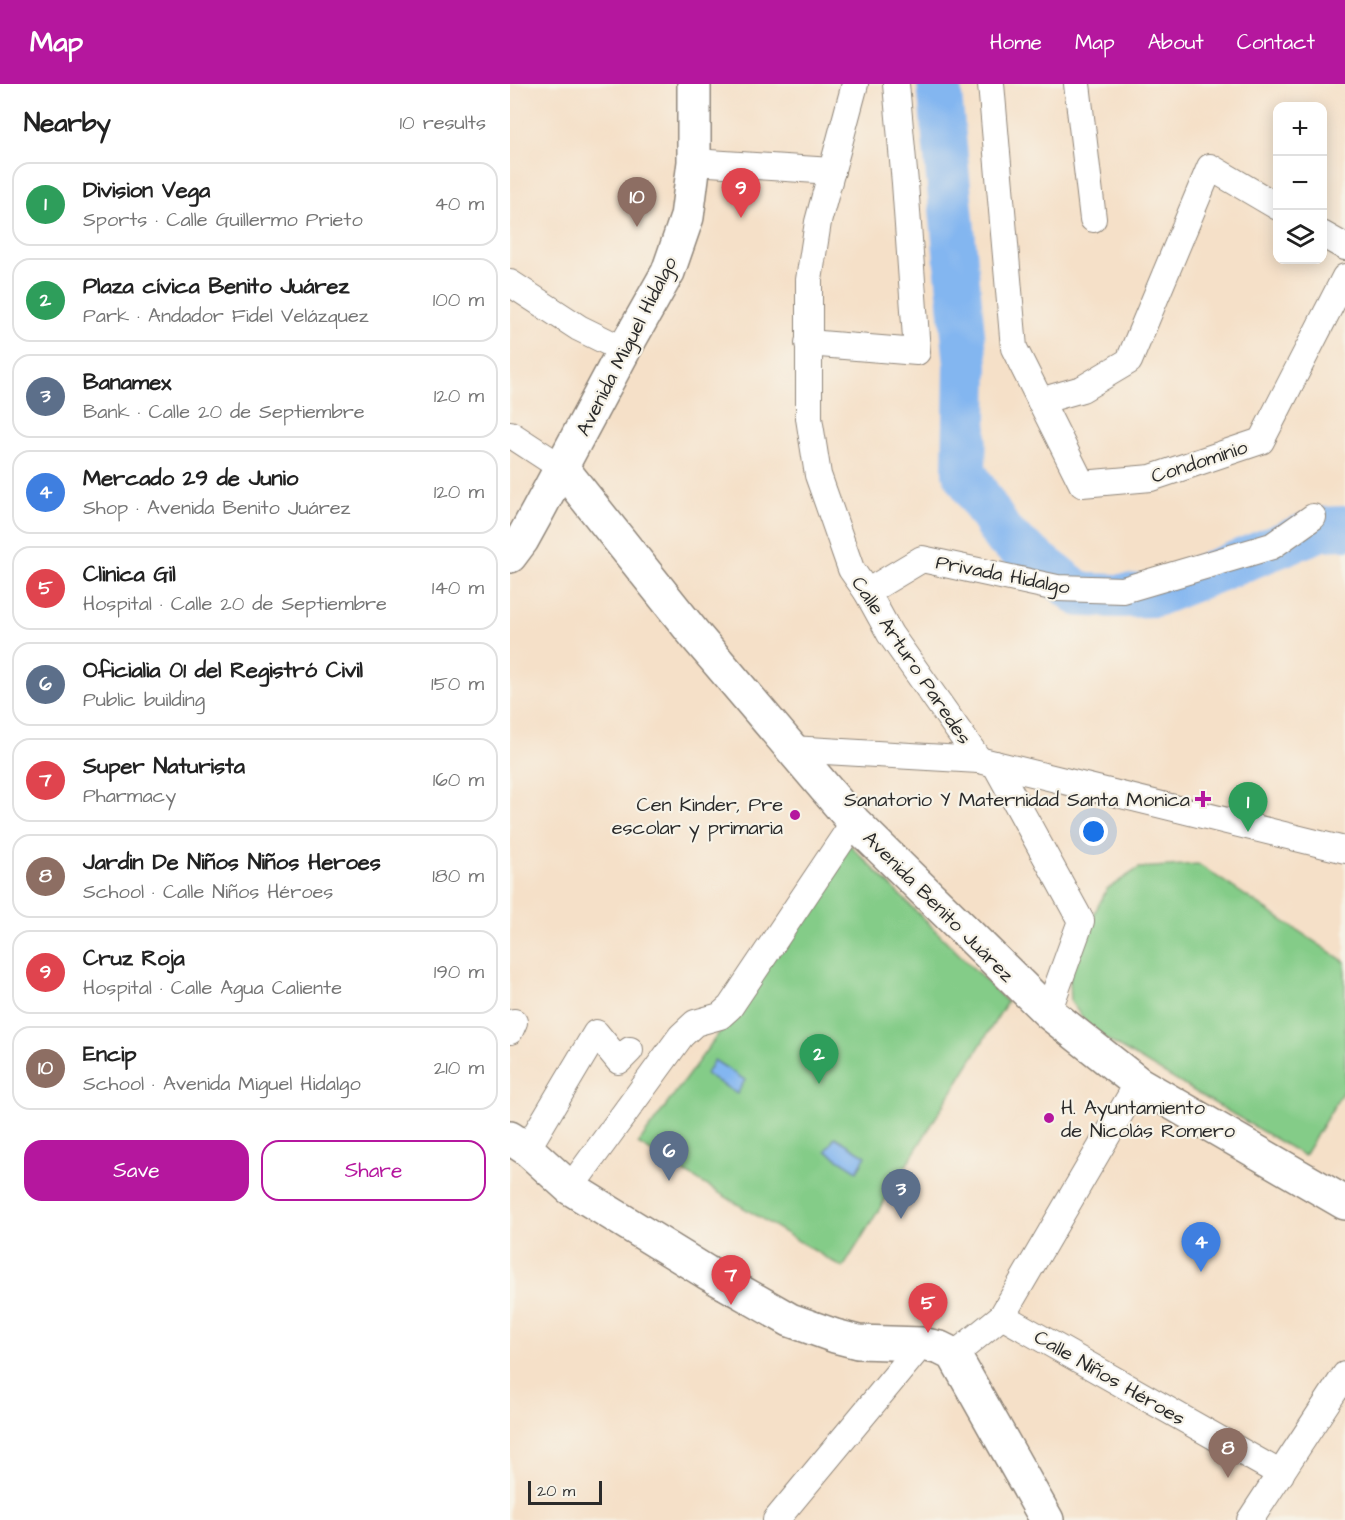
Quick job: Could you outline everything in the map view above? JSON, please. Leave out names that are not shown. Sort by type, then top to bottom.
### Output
[{"type":"main road","name":"Avenida Miguel Hidalgo","points":[[510,556],[522,540],[668,272],[687,217],[694,162],[694,84]]},
{"type":"main road","name":"Avenida Benito Juárez","points":[[562,468],[695,635],[854,822],[1047,1012],[1138,1083],[1345,1203]]},
{"type":"main road","points":[[518,1144],[570,1188],[705,1272],[790,1320],[858,1342],[922,1344],[940,1348],[954,1355],[1047,1520]]},
{"type":"street","name":"Calle Arturo Paredes","points":[[855,84],[818,222],[809,280],[809,418],[818,475],[851,569],[867,592],[890,634],[987,762],[1081,921],[1047,1012]]},
{"type":"street","points":[[808,343],[917,352],[896,84]]},
{"type":"street","points":[[992,84],[1014,348],[1040,401],[1082,389],[1129,361],[1210,167],[1273,204]]},
{"type":"street","points":[[1077,84],[1093,219]]},
{"type":"street","points":[[694,162],[832,171]]},
{"type":"street","points":[[1327,236],[1345,247]]},
{"type":"street","name":"Condominio","points":[[1040,401],[1082,484],[1151,478],[1261,441],[1345,277]]},
{"type":"street","points":[[510,283],[579,328],[624,350]]},
{"type":"street","points":[[510,434],[562,468]]},
{"type":"street","name":"Privada Hidalgo","points":[[867,592],[921,559],[1057,588],[1122,590],[1272,546],[1313,517]]},
{"type":"street","points":[[791,749],[987,762],[1345,850]]},
{"type":"street","points":[[570,1188],[681,1036],[695,1023],[720,1016],[730,1007],[854,822]]},
{"type":"street","points":[[518,1144],[597,1033],[619,1061],[630,1050]]},
{"type":"street","points":[[954,1355],[1002,1316],[1138,1083]]},
{"type":"street","name":"Calle Niños Héroes","points":[[1002,1316],[1281,1474]]},
{"type":"street","points":[[776,1520],[922,1344]]},
{"type":"street","points":[[1250,1520],[1345,1376]]},
{"type":"green space","points":[[843,838],[1007,1002],[843,1268],[638,1144],[738,1007]]},
{"type":"green space","points":[[1198,864],[1345,962],[1345,1088],[1304,1156],[1092,1031],[1071,1002],[1069,961],[1107,889],[1139,868]]},
{"type":"water","points":[[714,1060],[745,1080],[737,1094],[706,1074]]},
{"type":"water","points":[[835,1137],[866,1156],[857,1171],[826,1151]]},
{"type":"waterway","points":[[939,84],[966,365],[964,472],[1003,535],[1081,595],[1118,596],[1155,595],[1321,529],[1345,528]]},
{"type":"place","name":"Cruz Roja","points":[[741,218]]},
{"type":"place","name":"Encip","points":[[637,227]]},
{"type":"place","name":"Sanatorio Y Maternidad Santa Monica","points":[[1203,799]]},
{"type":"place","name":"Cen Kinder, Pre escolar y primaria","points":[[795,815]]},
{"type":"place","name":"Division Vega","points":[[1248,832]]},
{"type":"place","name":"Plaza cívica Benito Juárez","points":[[819,1084]]},
{"type":"place","name":"H. Ayuntamiento de Nicolás Romero","points":[[1049,1118]]},
{"type":"place","name":"Oficialia 01 del Registró Civil","points":[[669,1181]]},
{"type":"place","name":"Banamex","points":[[901,1219]]},
{"type":"place","name":"Mercado 29 de Junio","points":[[1201,1272]]},
{"type":"place","name":"Super Naturista","points":[[731,1305]]},
{"type":"place","name":"Clinica Gil","points":[[928,1333]]},
{"type":"place","name":"Jardin De Niños Niños Heroes","points":[[1228,1478]]}]
